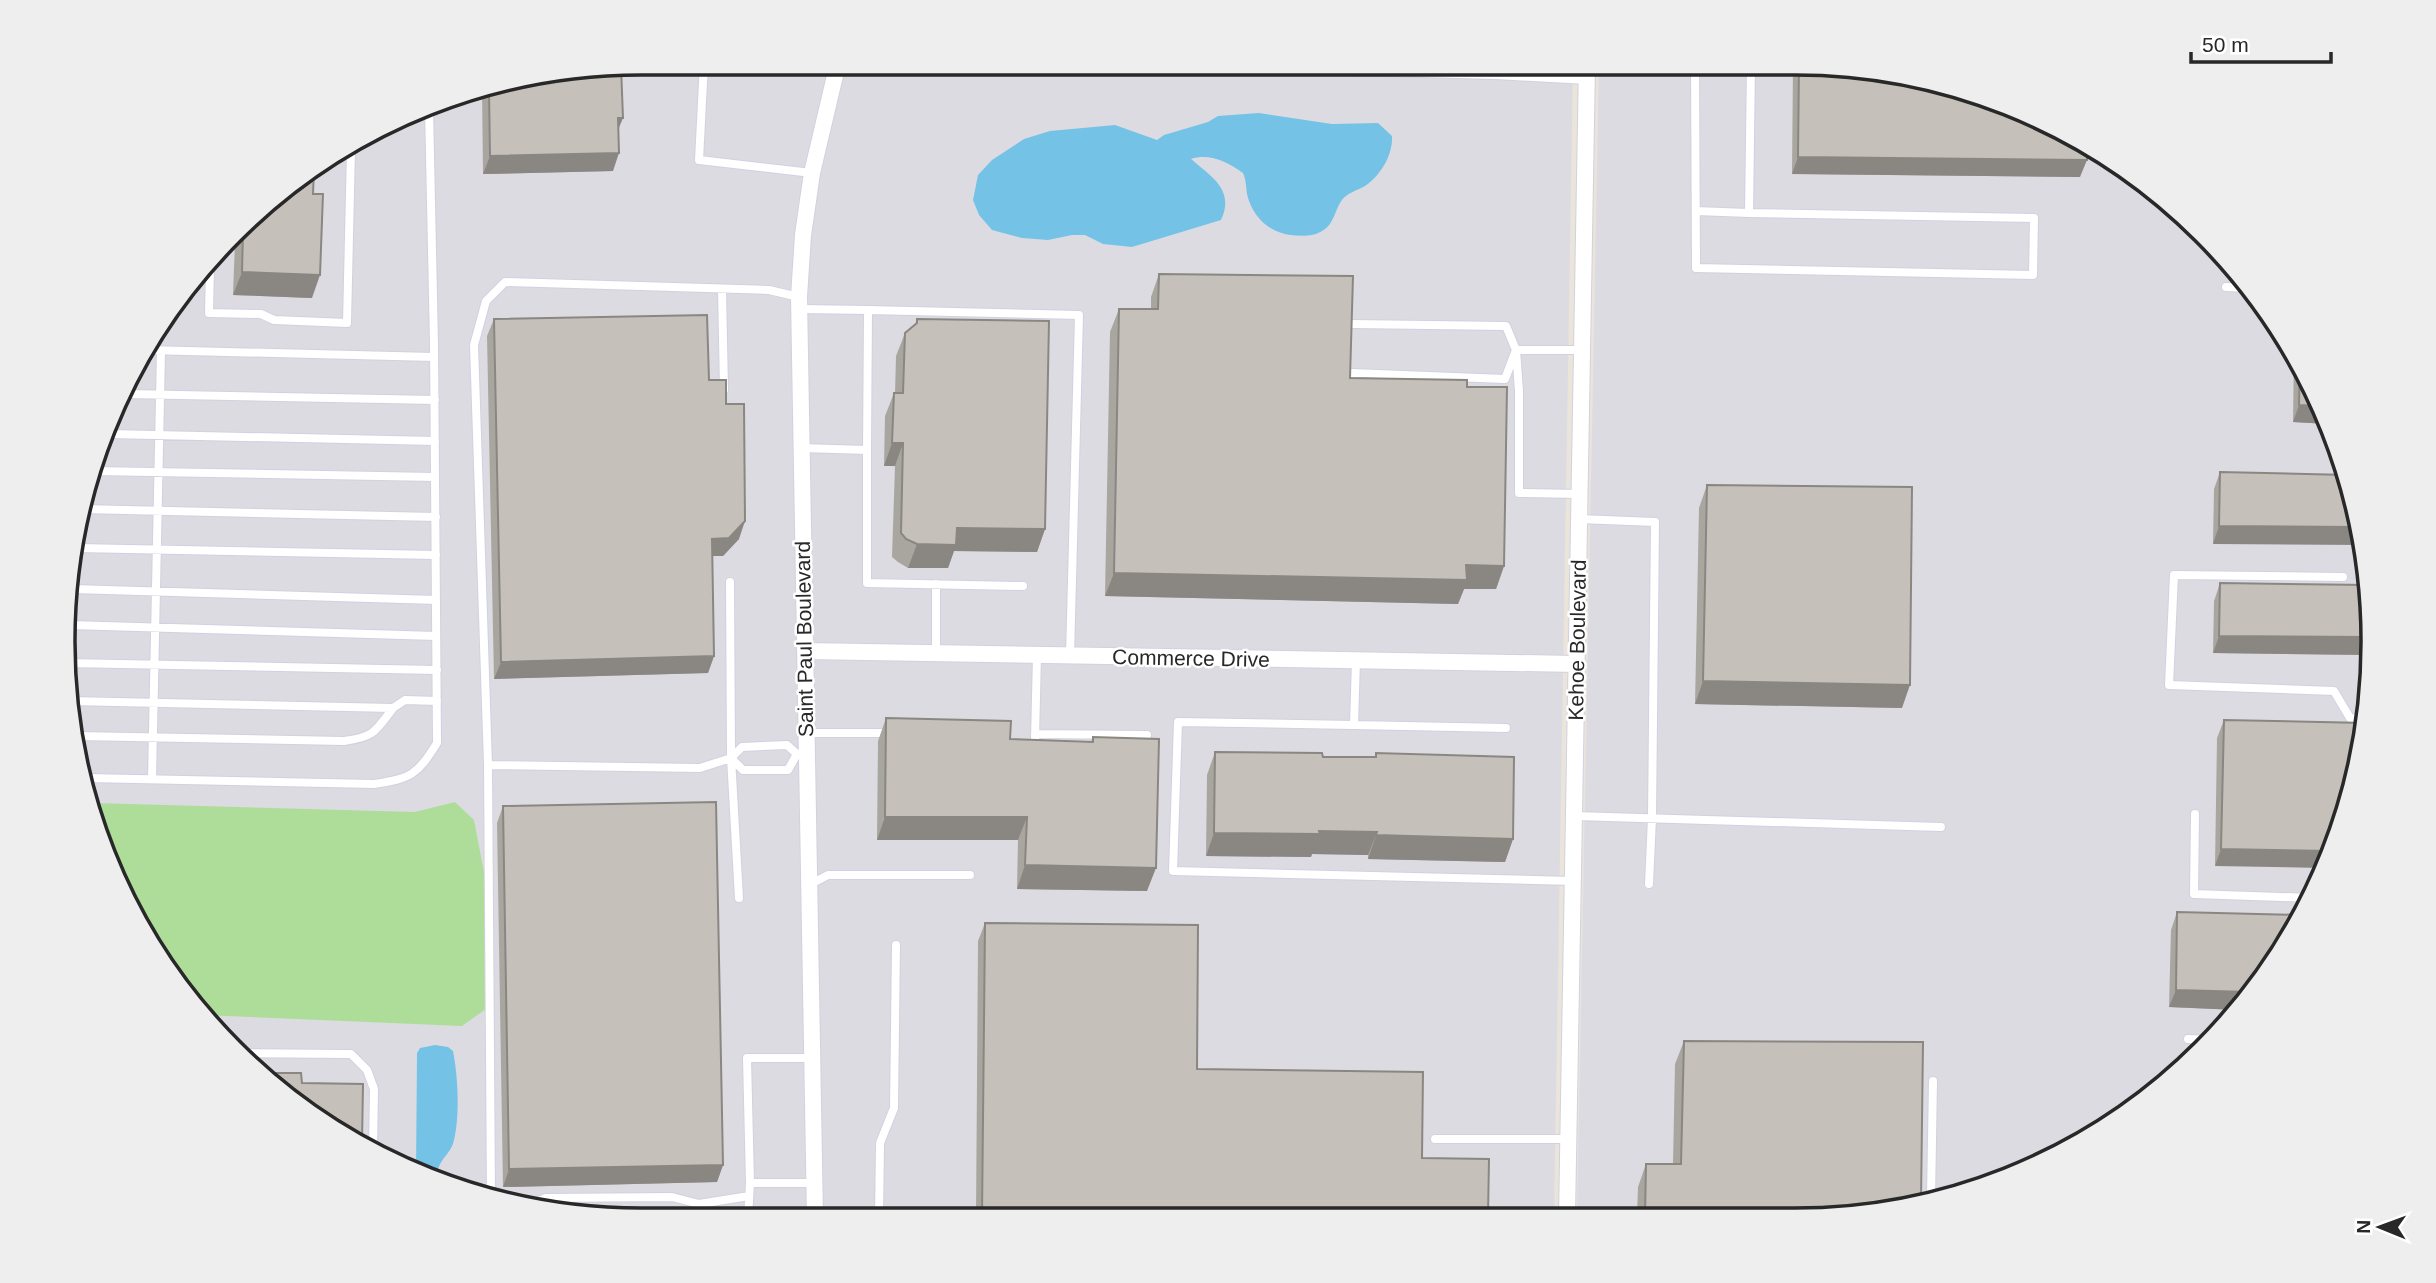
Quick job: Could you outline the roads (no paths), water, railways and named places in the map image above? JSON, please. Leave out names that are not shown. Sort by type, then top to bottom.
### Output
[{"type":"street","name":"Saint Paul Boulevard","points":[[815,1208],[809,885],[802,754],[806,733],[799,303],[803,235],[812,173],[835,75]]},
{"type":"street","name":"Kehoe Boulevard","points":[[1567,1208],[1587,75]]},
{"type":"street","name":"Commerce Drive","points":[[805,651],[1577,664]]},
{"type":"lane","points":[[703,75],[699,159],[812,173]]},
{"type":"lane","points":[[1695,75],[1696,268],[2033,275],[2034,218],[1696,211]]},
{"type":"lane","points":[[1749,213],[1751,75]]},
{"type":"lane","points":[[93,778],[374,784],[403,780],[423,765],[437,743],[435,400],[429,116]]},
{"type":"lane","points":[[210,275],[209,313],[261,314],[274,320],[348,323],[351,156]]},
{"type":"lane","points":[[491,1187],[488,765],[474,345],[486,301],[505,282],[769,290],[799,303],[868,310],[1079,315],[1070,656]]},
{"type":"lane","points":[[2226,287],[2236,287]]},
{"type":"lane","points":[[722,289],[724,390]]},
{"type":"lane","points":[[868,310],[867,583],[1023,586]]},
{"type":"lane","points":[[1352,324],[1506,326],[1516,349],[1519,391],[1519,493],[1580,494]]},
{"type":"lane","points":[[1516,349],[1582,351]]},
{"type":"lane","points":[[1352,373],[1505,379],[1516,349]]},
{"type":"lane","points":[[156,351],[434,357]]},
{"type":"lane","points":[[152,779],[161,351]]},
{"type":"lane","points":[[133,394],[435,400]]},
{"type":"lane","points":[[115,434],[435,441]]},
{"type":"lane","points":[[801,447],[867,450]]},
{"type":"lane","points":[[102,471],[435,477]]},
{"type":"lane","points":[[91,509],[436,517]]},
{"type":"lane","points":[[1579,519],[1655,522],[1649,884]]},
{"type":"lane","points":[[83,548],[436,555]]},
{"type":"lane","points":[[2343,577],[2174,575],[2169,685],[2334,691],[2350,718],[2355,718]]},
{"type":"lane","points":[[730,582],[731,758],[739,898]]},
{"type":"lane","points":[[936,584],[936,653]]},
{"type":"lane","points":[[78,589],[436,600]]},
{"type":"lane","points":[[75,625],[436,636]]},
{"type":"lane","points":[[1035,746],[1037,655]]},
{"type":"lane","points":[[1354,725],[1356,660]]},
{"type":"lane","points":[[76,663],[437,670]]},
{"type":"lane","points":[[83,736],[344,741],[367,738],[378,729],[393,708],[405,700],[437,701]]},
{"type":"lane","points":[[78,701],[393,708]]},
{"type":"lane","points":[[1506,728],[1178,722],[1173,871],[1574,881]]},
{"type":"lane","points":[[806,733],[902,733]]},
{"type":"lane","points":[[1035,734],[1147,735]]},
{"type":"lane","points":[[488,765],[700,768],[731,758],[742,747],[787,746],[802,754],[788,769],[743,770],[731,758]]},
{"type":"lane","points":[[2195,814],[2194,894],[2299,898]]},
{"type":"lane","points":[[1575,816],[1941,827]]},
{"type":"lane","points":[[809,885],[828,875],[970,875]]},
{"type":"lane","points":[[879,1208],[880,1143],[894,1108],[896,945]]},
{"type":"lane","points":[[2189,1039],[2197,1039]]},
{"type":"lane","points":[[253,1053],[351,1054],[367,1070],[374,1089],[373,1140]]},
{"type":"lane","points":[[748,1208],[747,1058],[813,1058]]},
{"type":"lane","points":[[1931,1190],[1933,1081]]},
{"type":"lane","points":[[1435,1139],[1569,1139]]},
{"type":"lane","points":[[750,1183],[815,1183]]},
{"type":"lane","points":[[543,1199],[672,1197],[699,1204],[749,1196]]},
{"type":"water","points":[[1259,113],[1332,124],[1378,123],[1392,136],[1392,143],[1385,164],[1376,176],[1344,198],[1329,225],[1311,235],[1290,235],[1268,227],[1257,216],[1249,202],[1243,173],[1225,162],[1205,157],[1191,159],[1213,178],[1223,192],[1225,210],[1221,220],[1132,247],[1103,244],[1085,235],[1048,240],[1022,238],[992,230],[979,215],[973,200],[978,175],[992,160],[1024,139],[1050,131],[1115,125],[1157,140],[1218,116]]},
{"type":"water","points":[[435,1045],[448,1047],[453,1051],[458,1096],[457,1119],[454,1140],[438,1170],[416,1161],[417,1053],[420,1048]]}]
